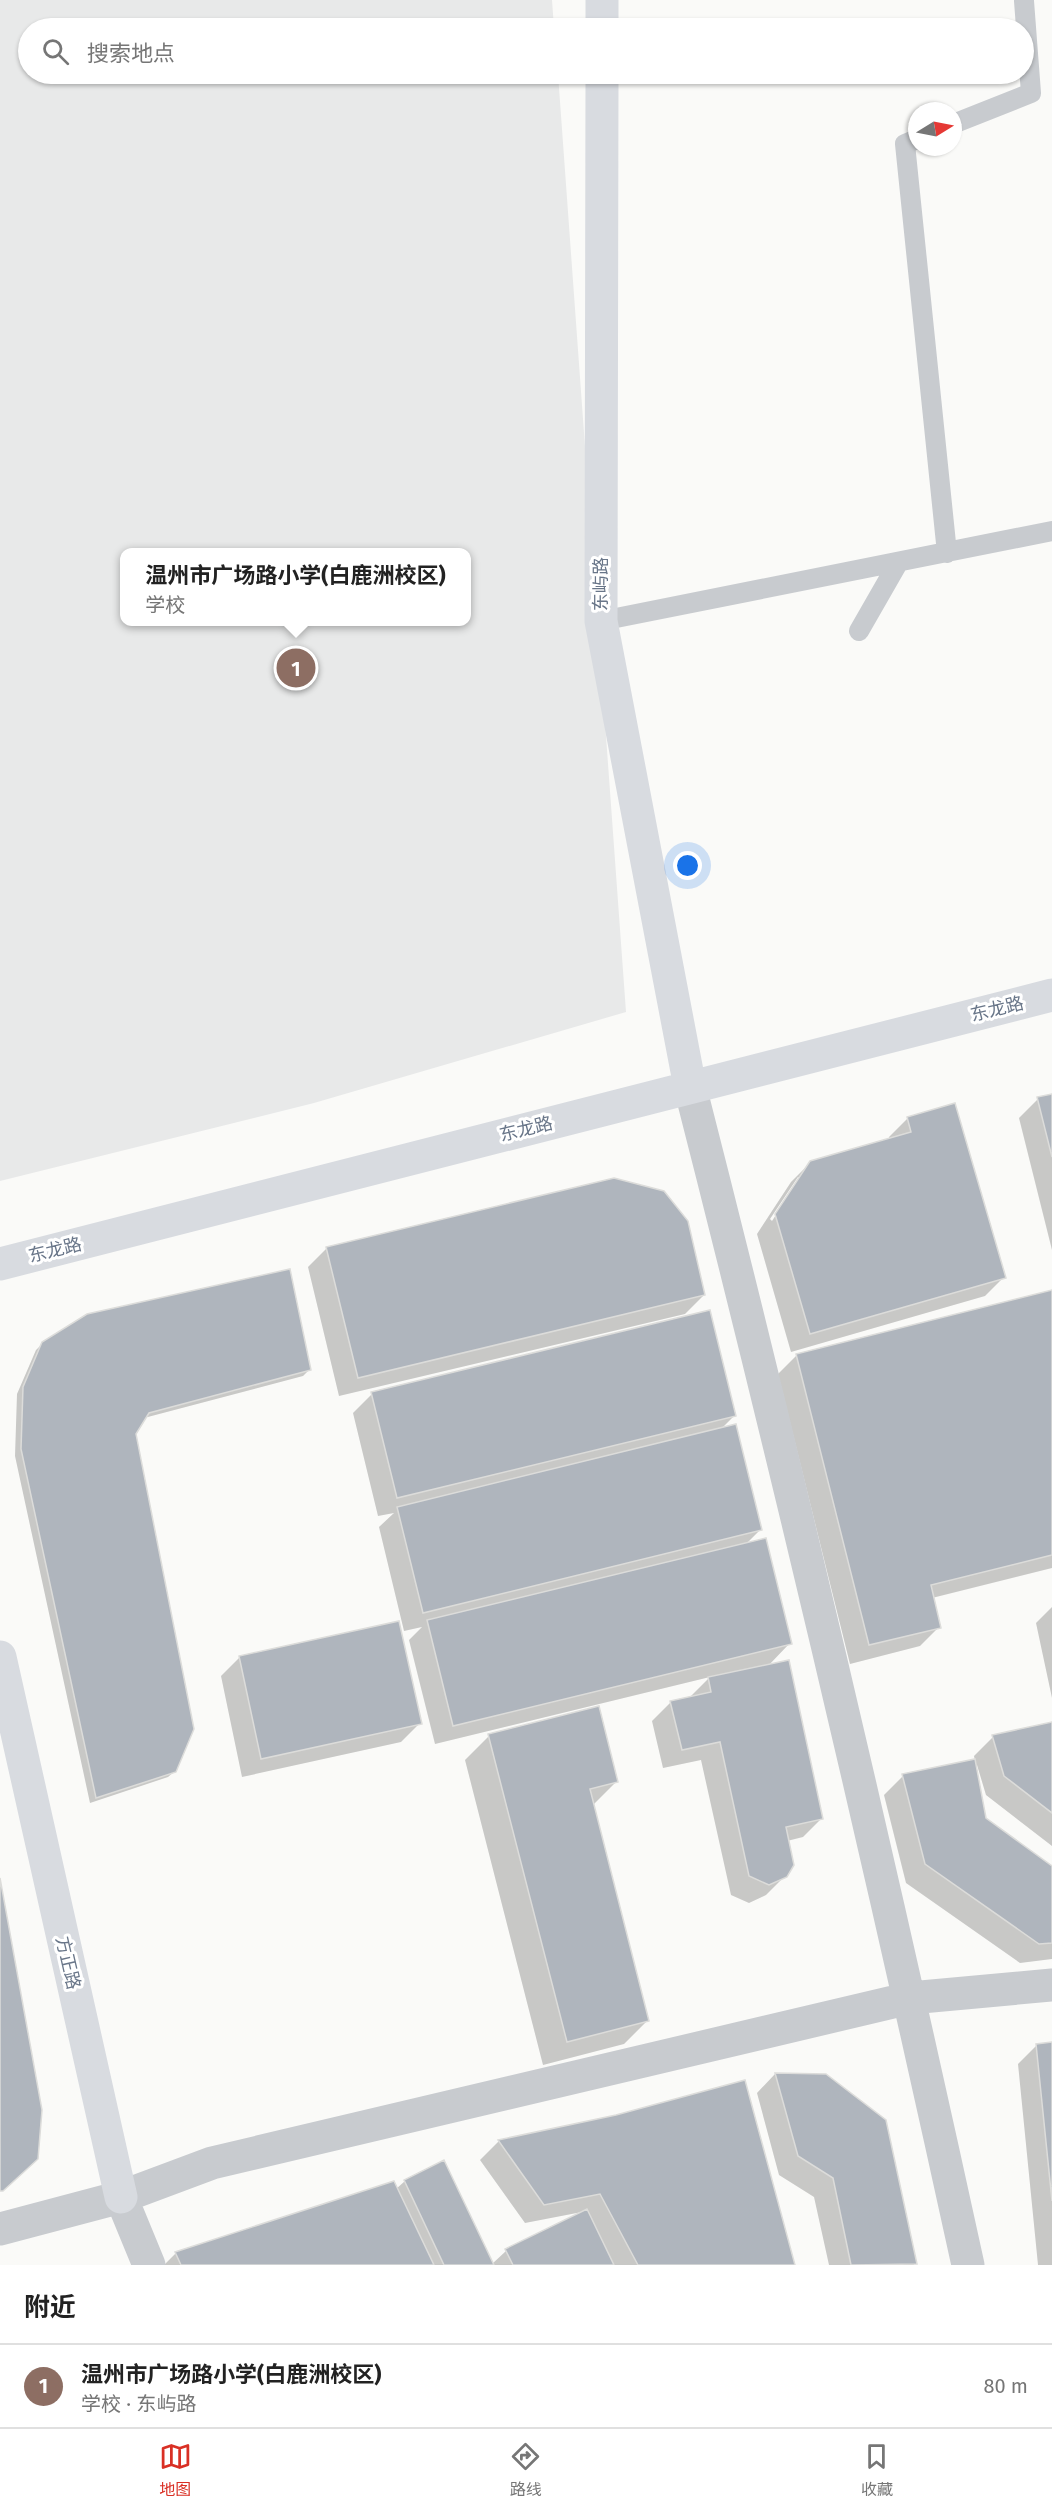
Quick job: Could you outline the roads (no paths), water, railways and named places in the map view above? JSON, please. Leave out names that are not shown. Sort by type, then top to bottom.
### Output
[{"type":"street","points":[[602,0],[602,18]]},
{"type":"street","name":"东屿路","points":[[602,84],[601,621],[690,1087]]},
{"type":"street","name":"东龙路","points":[[0,1264],[1052,995]]},
{"type":"street","points":[[690,1087],[754,1336],[910,1998],[968,2265]]},
{"type":"street","name":"方正路","points":[[0,1657],[121,2197],[149,2265]]},
{"type":"street","points":[[0,2229],[121,2197],[212,2163],[910,1998],[1052,1985]]},
{"type":"lane","points":[[1024,1],[1025,18]]},
{"type":"lane","points":[[962,120],[1030,93],[1029,84]]},
{"type":"lane","points":[[908,143],[905,144],[947,553]]},
{"type":"lane","points":[[601,621],[1052,531]]},
{"type":"lane","points":[[859,631],[898,563]]},
{"type":"place","name":"温州市广场路小学(白鹿洲校区)","points":[[296,668]]}]
